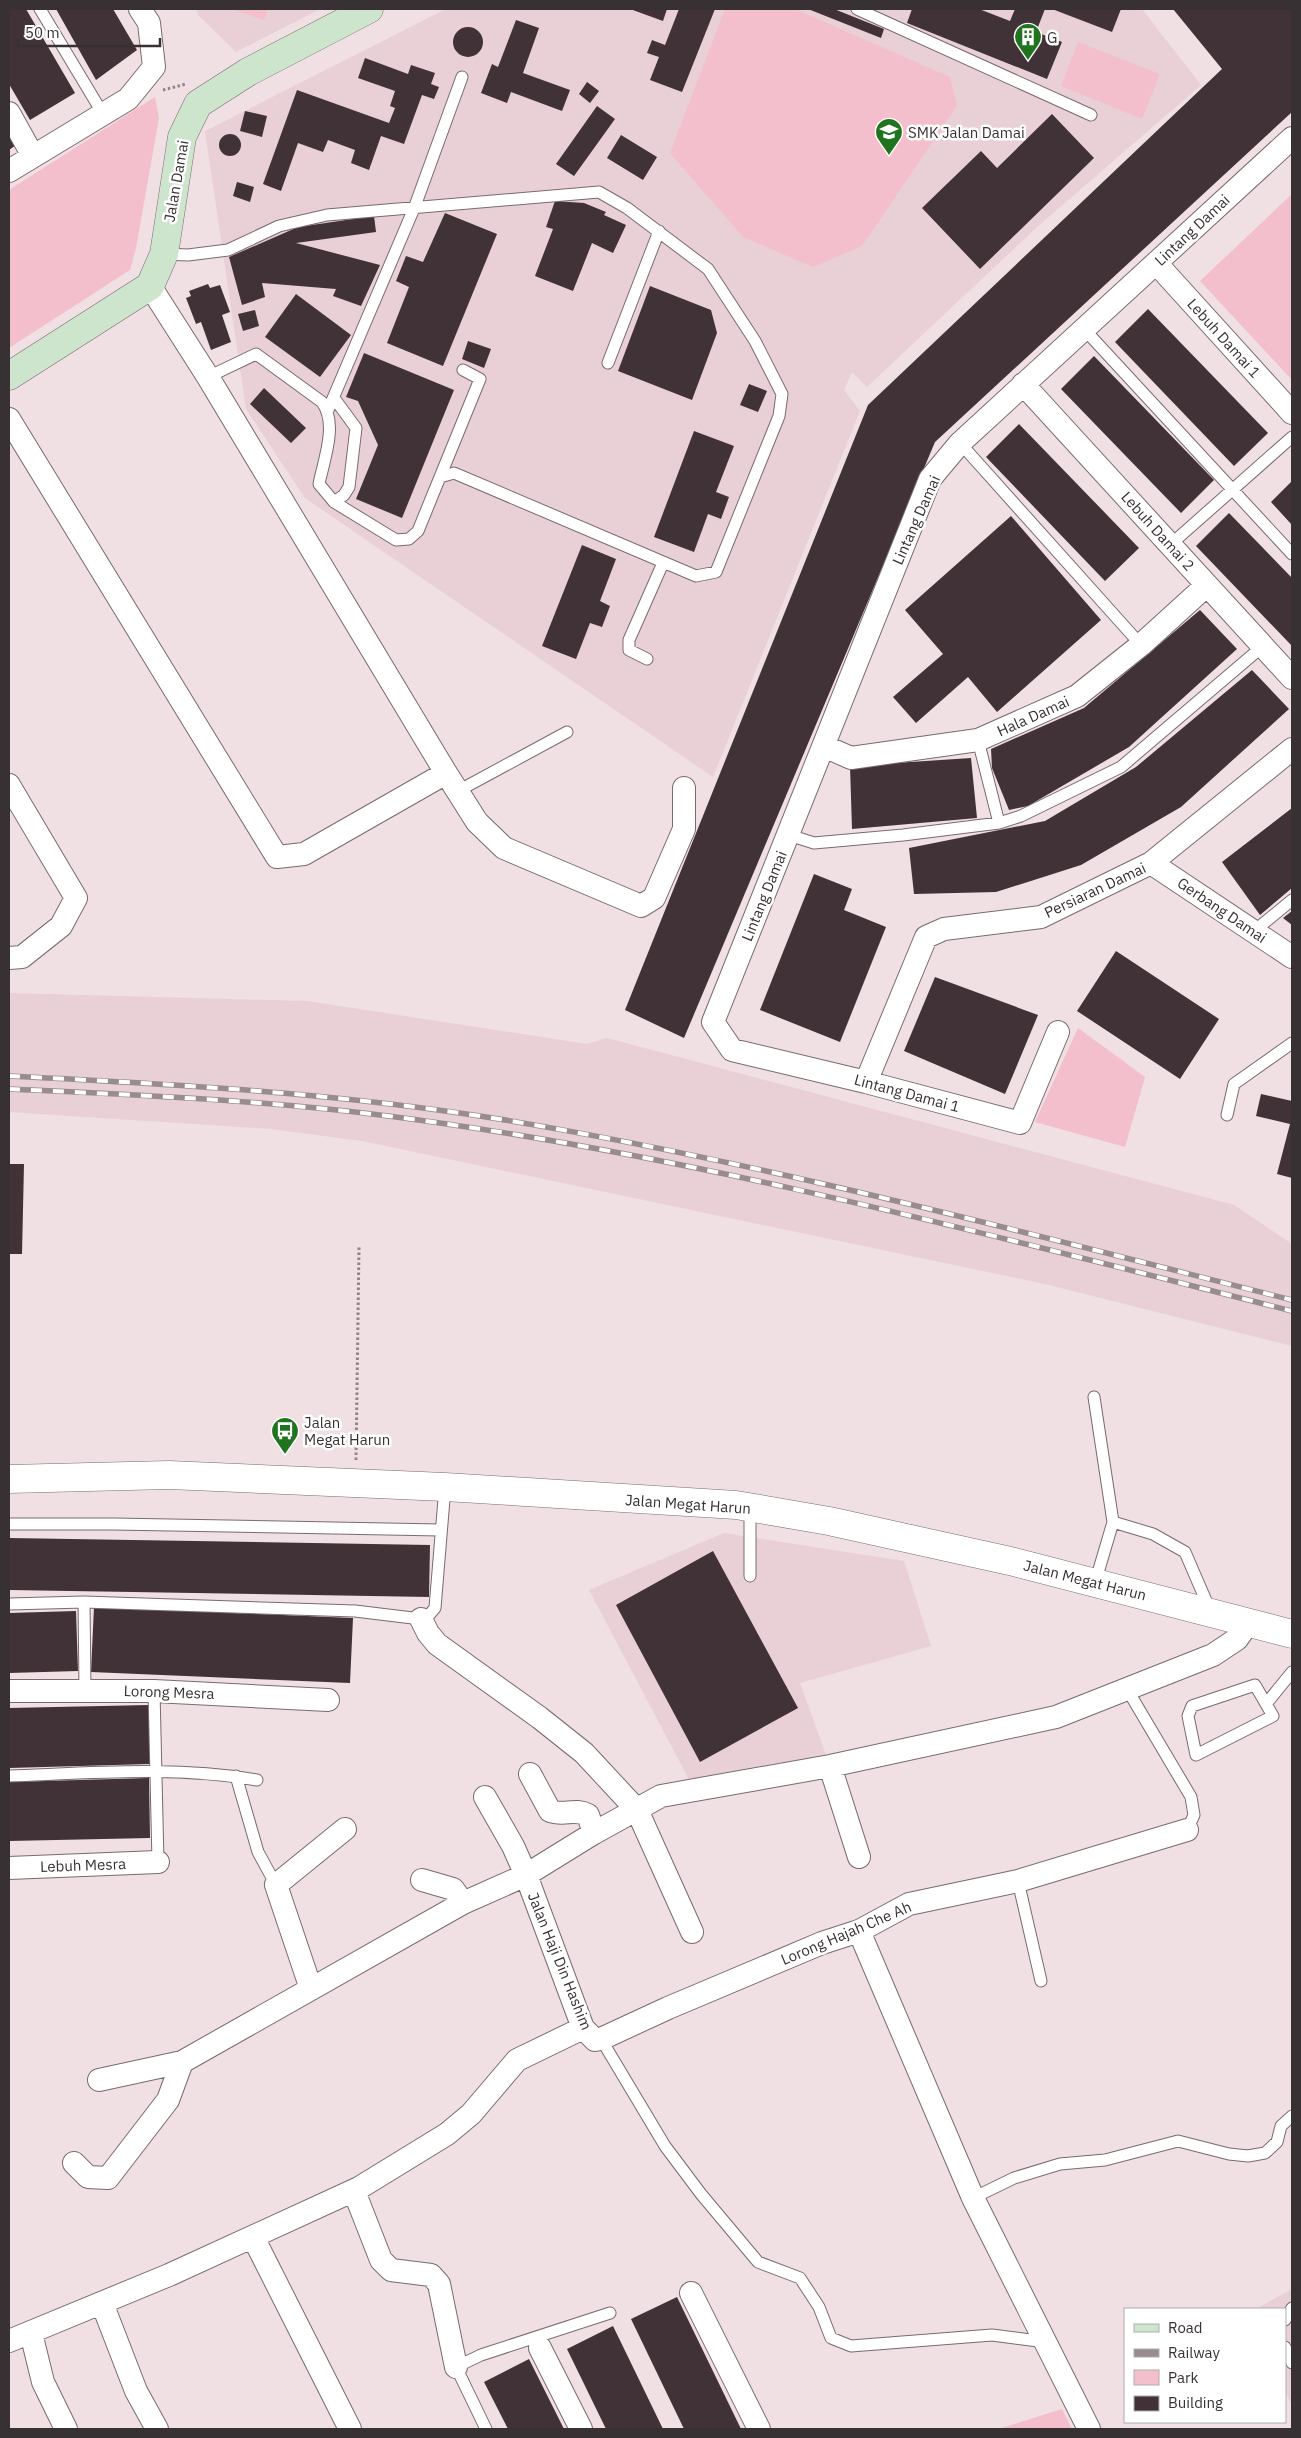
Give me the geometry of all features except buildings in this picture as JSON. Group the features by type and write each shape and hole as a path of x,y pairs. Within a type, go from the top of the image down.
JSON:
{"main road":[{"name":"Jalan Damai","path":"150,286 164,254 182,137 198,104 248,72 368,9"},
{"path":"9,376 150,286"}],"street":[{"path":"9,171 128,99 154,67 149,23 140,9"},
{"path":"9,113 33,156"},
{"name":"Lintang Damai","path":"713,1022 930,479 960,443 1292,138"},
{"name":"Lebuh Damai 1","path":"1156,263 1292,413"},
{"path":"150,286 208,377 477,822 504,848 641,906 654,898 684,829 684,788"},
{"name":"Lebuh Damai 2","path":"1024,384 1292,678"},
{"path":"9,419 277,857 304,854 452,782"},
{"name":"Hala Damai","path":"824,746 852,758 978,740 1076,696 1141,644 1207,585"},
{"name":"Persiaran Damai","path":"866,1082 926,937 944,929 1041,917 1151,864 1292,749"},
{"path":"9,785 76,898 61,926 22,956 9,958"},
{"name":"Gerbang Damai","path":"1151,864 1292,957"},
{"name":"Lintang Damai 1","path":"713,1022 732,1050 866,1082 1020,1123 1058,1032"},
{"name":"Jalan Megat Harun","path":"9,1479 169,1475 445,1487 750,1508 829,1520 1095,1582 1292,1634"},
{"path":"421,1619 428,1633 437,1644 533,1713 584,1753 637,1810 692,1932"},
{"path":"100,2080 182,2062 463,1903 526,1875 594,1833 661,1796 830,1766 1056,1717 1213,1656 1237,1639 1249,1622"},
{"name":"Lorong Mesra","path":"9,1691 85,1689 328,1700"},
{"path":"830,1766 859,1858"},
{"path":"530,1774 550,1811 559,1814 578,1810 588,1815 594,1833"},
{"name":"Jalan Haji Din Hashim","path":"485,1797 513,1846 592,2034"},
{"path":"311,1989 276,1885 345,1829"},
{"name":"Lorong Hajah Che Ah","path":"9,2341 102,2303 354,2191 447,2134 471,2114 517,2060 677,2004 822,1943 859,1931 908,1904 1018,1881 1187,1830"},
{"name":"Lebuh Mesra","path":"9,1868 158,1862"},
{"path":"422,1880 453,1889 463,1903"},
{"path":"859,1931 973,2198 1047,2342 1089,2429"},
{"path":"74,2163 88,2177 108,2178 168,2100 182,2062"},
{"path":"354,2191 381,2260 391,2270 431,2275 439,2284 456,2367"},
{"path":"253,2236 350,2429"},
{"path":"691,2293 759,2429"},
{"path":"102,2303 136,2391 156,2429"},
{"path":"31,2333 43,2382 66,2429"},
{"path":"540,2348 580,2429"}],"lane":[{"path":"40,9 103,114"},
{"path":"857,9 1091,115"},
{"path":"328,410 415,206 462,77"},
{"path":"164,254 188,255 228,250 278,226 328,215 415,206 599,192 627,208 708,269 754,340 782,394 779,416 716,572 696,576 454,473 440,477"},
{"path":"608,363 659,231"},
{"path":"1084,329 1292,554"},
{"path":"208,377 256,354 322,402 328,410 330,423 319,484 334,502 396,540 409,540 418,531 480,379 463,370"},
{"path":"334,398 356,428 348,487 344,495 334,502"},
{"path":"1170,545 1292,437"},
{"path":"960,443 1141,644"},
{"path":"647,659 629,650 629,640 664,562"},
{"path":"789,835 814,843 903,835 999,823 1020,816 1121,767 1263,646"},
{"path":"452,782 568,732"},
{"path":"978,740 999,823"},
{"path":"1253,932 1292,900"},
{"path":"1226,1115 1234,1084 1292,1043"},
{"path":"1094,1397 1113,1522 1095,1582"},
{"path":"9,1604 84,1602 355,1611 421,1619 429,1615 435,1608 445,1487"},
{"path":"750,1508 750,1576"},
{"path":"1113,1522 1153,1534 1185,1552 1210,1612"},
{"path":"9,1524 440,1530"},
{"path":"84,1602 85,1689"},
{"path":"1266,1704 1288,1684 1292,1672"},
{"path":"1255,1685 1266,1704 1273,1716 1196,1755 1188,1716 1192,1706 1255,1685"},
{"path":"1127,1689 1191,1797 1194,1815 1187,1830"},
{"path":"154,1691 158,1862"},
{"path":"9,1776 156,1771 236,1776 257,1780"},
{"path":"236,1776 258,1852 276,1885"},
{"path":"1018,1881 1041,1981"},
{"path":"592,2034 666,2146 701,2194 758,2262 800,2278 819,2307 831,2338 851,2346 992,2335 1047,2342"},
{"path":"973,2198 1014,2178 1060,2164 1105,2160 1178,2141 1229,2154 1248,2156 1265,2153 1277,2142 1281,2126 1292,2116"},
{"path":"486,2429 456,2367 481,2355 610,2313"},
{"path":"1286,2349 1292,2363"}],"path":[{"path":"356,1483 359,1247"}],"shaded area":[{"path":"196,9 320,9 236,52 198,15"},
{"path":"446,9 1142,9 1201,85 1037,227 867,387 852,372 844,390 860,411 713,777 305,498 246,409 205,131"},
{"path":"9,993 307,1001 587,1044 607,1038 1234,1205 1292,1244 1292,1346 1045,1284 362,1141 271,1129 9,1112"},
{"path":"724,1533 904,1561 931,1646 800,1683 827,1758 692,1785 589,1590"},
{"path":"1292,2289 1292,2406 1286,2392 1286,2308 1258,2308"}],"green space":[{"path":"232,9 268,9 264,20"},
{"path":"725,9 795,9 950,77 957,106 862,246 813,267 743,237 670,153"},
{"path":"1078,42 1160,74 1142,119 1061,86"},
{"path":"155,97 159,118 136,248 130,270 9,348 9,190"},
{"path":"1292,194 1292,380 1200,281"},
{"path":"1078,1028 1145,1077 1125,1147 1035,1122"},
{"path":"1062,2409 1072,2429 998,2429"}],"railway":[{"path":"9,1076 132,1082 316,1096 377,1102 499,1119 599,1137 798,1178 996,1225 1292,1300"},
{"path":"9,1089 199,1099 341,1110 503,1132 617,1152 843,1200 1068,1254 1292,1311"}],"place":[{"name":"G","path":"1028,61"},
{"name":"SMK Jalan Damai","path":"889,156"},
{"name":"Jalan Megat Harun","path":"285,1455"}]}
